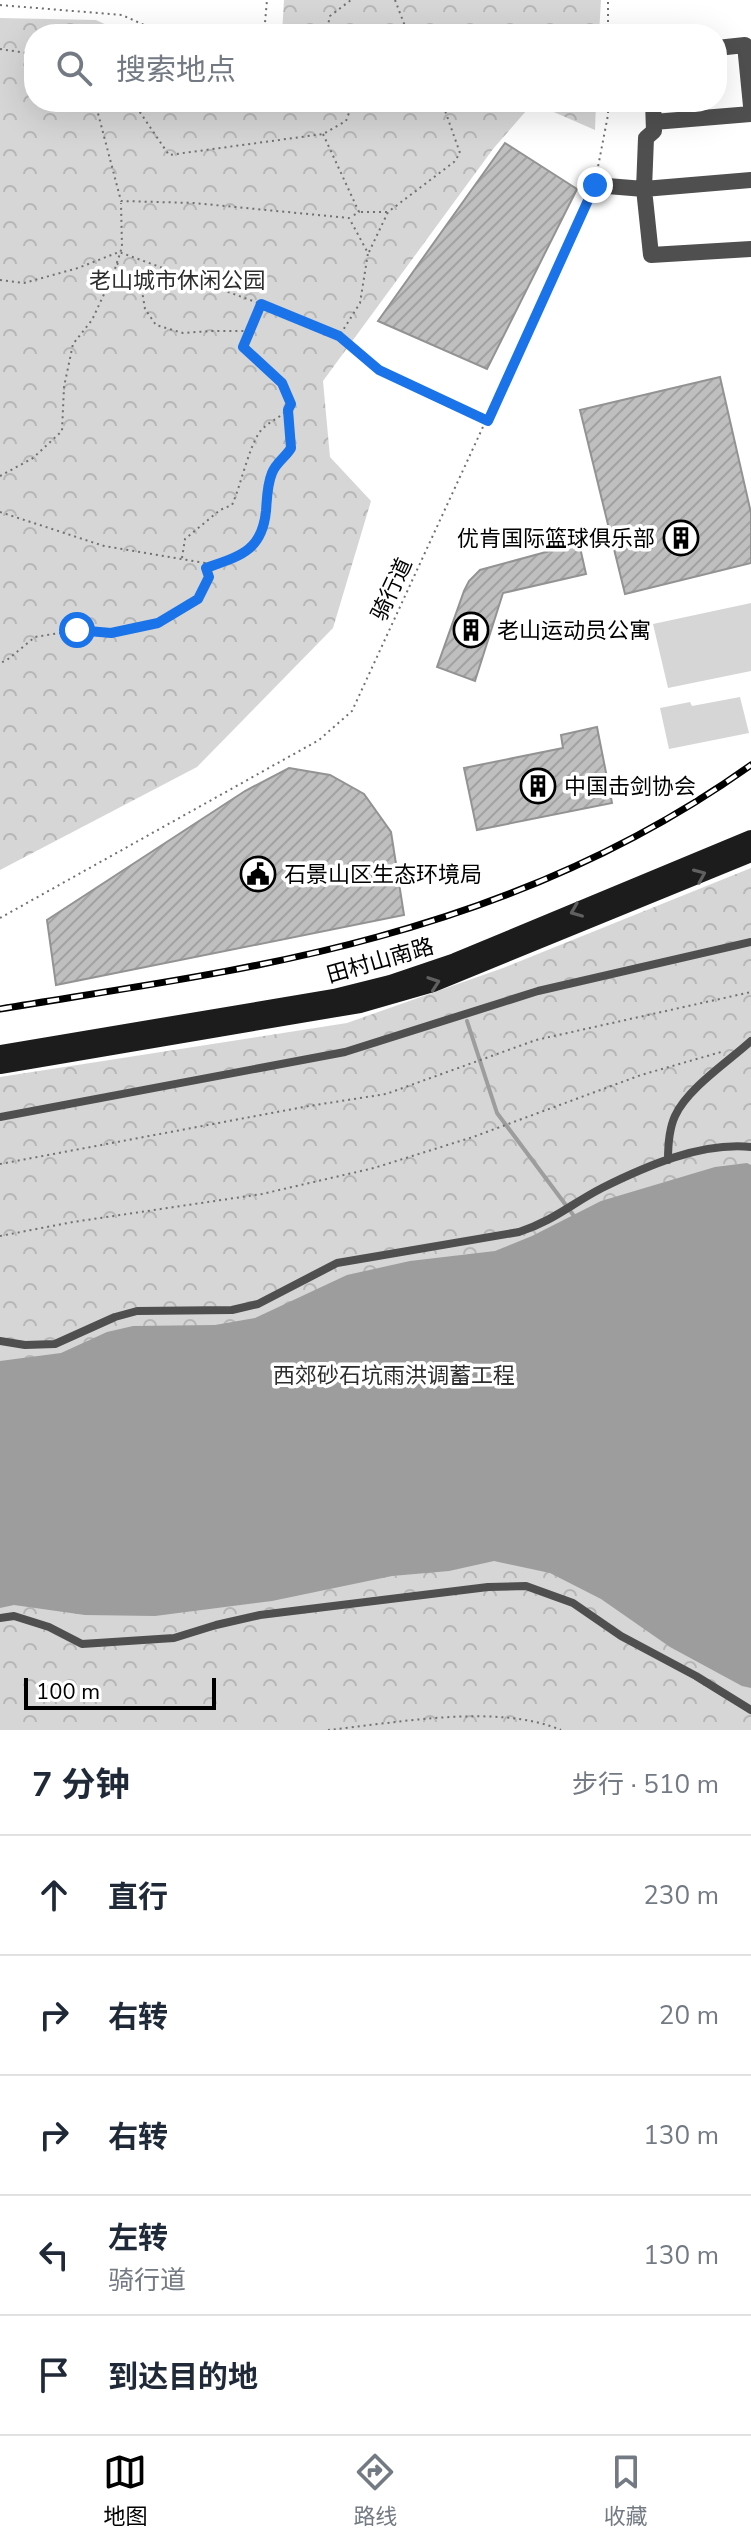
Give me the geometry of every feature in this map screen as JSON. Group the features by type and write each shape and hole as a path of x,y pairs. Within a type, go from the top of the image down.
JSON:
{"main road":[{"name":"田村山南路","path":"0,1053 334,997 390,983 455,961 751,838"},
{"name":"田村山南路","path":"0,1066 263,1023 375,1001 433,984 751,854"}],"street":[{"path":"727,47 745,45 751,106"},
{"path":"654,112 654,131 646,138 644,189 651,255 751,249"},
{"path":"654,122 751,114"},
{"path":"595,185 644,189 751,180"}],"lane":[{"path":"0,1117 345,1052 551,987 751,942"},
{"path":"668,1160 668,1142 675,1117 690,1095 751,1041"},
{"path":"0,1341 25,1345 55,1344 115,1317 137,1311 232,1310 258,1304 337,1263 519,1232 541,1225 602,1188 668,1160 713,1149 751,1147"},
{"path":"0,1618 14,1616 49,1627 82,1644 174,1638 260,1615 488,1587 526,1586 573,1603 621,1636 751,1710"}],"path":[{"path":"265,24 267,0"},
{"path":"328,24 330,16 351,0"},
{"path":"395,0 404,24"},
{"path":"608,0 608,24"},
{"path":"0,5 122,15 142,24"},
{"path":"0,49 24,53"},
{"path":"0,476 33,458 62,431 64,387 73,344 92,320 122,247 121,201 98,112"},
{"path":"140,112 169,155 323,134 346,121 349,112"},
{"path":"339,336 360,303 368,253 388,212 454,162 460,153 446,112"},
{"name":"骑行道","path":"0,918 319,740 352,711 595,185 608,112"},
{"path":"323,134 359,212"},
{"path":"121,201 194,203 349,218 359,212 388,212"},
{"path":"349,218 368,253"},
{"path":"0,280 24,283 78,268 119,252 339,336 379,370 488,421"},
{"path":"117,263 142,291 145,309 156,325 183,333 249,331"},
{"path":"206,568 256,545 264,526 268,485 273,469 291,448 288,410 291,404 282,383 243,347 261,304"},
{"path":"182,559 185,539 220,510 232,505 257,436 267,423 288,410"},
{"path":"0,512 104,546 205,563 209,577 198,599 158,623 111,633 77,630 35,637 0,663"},
{"path":"0,1164 386,1094 536,1040 751,992"},
{"path":"0,1236 262,1194 374,1168 473,1137 641,1075 711,1053 742,1049"},
{"path":"328,1730 493,1715 541,1721 561,1730"}],"green space":[{"path":"284,0 601,0 600,24 283,24"},
{"name":"老山城市休闲公园","path":"0,18 96,20 105,24 24,24 24,112 525,112 493,149 323,381 330,457 371,501 333,628 197,767 0,870"},
{"name":"老山城市休闲公园","path":"554,112 596,112 595,130"},
{"path":"751,603 751,671 668,688 653,624"},
{"path":"740,697 749,733 669,749 660,708"},
{"name":"西郊砂石坑雨洪调蓄工程","path":"751,868 751,1730 0,1730 0,1077 347,1023 503,968"}],"shaded area":[{"path":"751,1165 751,1688 670,1647 601,1599 550,1573 494,1561 449,1571 392,1576 272,1601 155,1616 85,1615 14,1605 0,1608 0,1361 61,1353 107,1332 133,1326 215,1325 255,1318 347,1275 410,1261 495,1251 601,1201 715,1167"}],"building":[{"path":"505,143 577,189 487,369 378,321"},
{"path":"720,377 751,513 751,563 625,594 580,410"},
{"name":"老山运动员公寓","path":"579,543 586,574 503,593 475,681 437,667 464,591 480,570"},
{"name":"中国击剑协会","path":"597,727 612,803 477,830 464,768 563,748 561,735"},
{"name":"石景山区生态环境局","path":"289,768 330,775 364,794 391,832 404,915 56,985 47,920 245,791"}],"waterway":[{"path":"467,1021 497,1113 574,1216"}],"railway":[{"path":"0,1009 237,969 331,949 427,923 572,868 664,821 751,765"}],"place":[{"name":"优肯国际篮球俱乐部","path":"681,538"},
{"name":"老山运动员公寓","path":"471,630"},
{"name":"中国击剑协会","path":"538,786"},
{"name":"石景山区生态环境局","path":"258,874"}],"route":[{"path":"77,630 111,633 158,623 198,599 209,577 206,568 256,545 264,526 268,485 273,469 291,448 288,422 291,404 282,383 243,347 261,304 339,336 379,370 488,421 595,185"}]}
